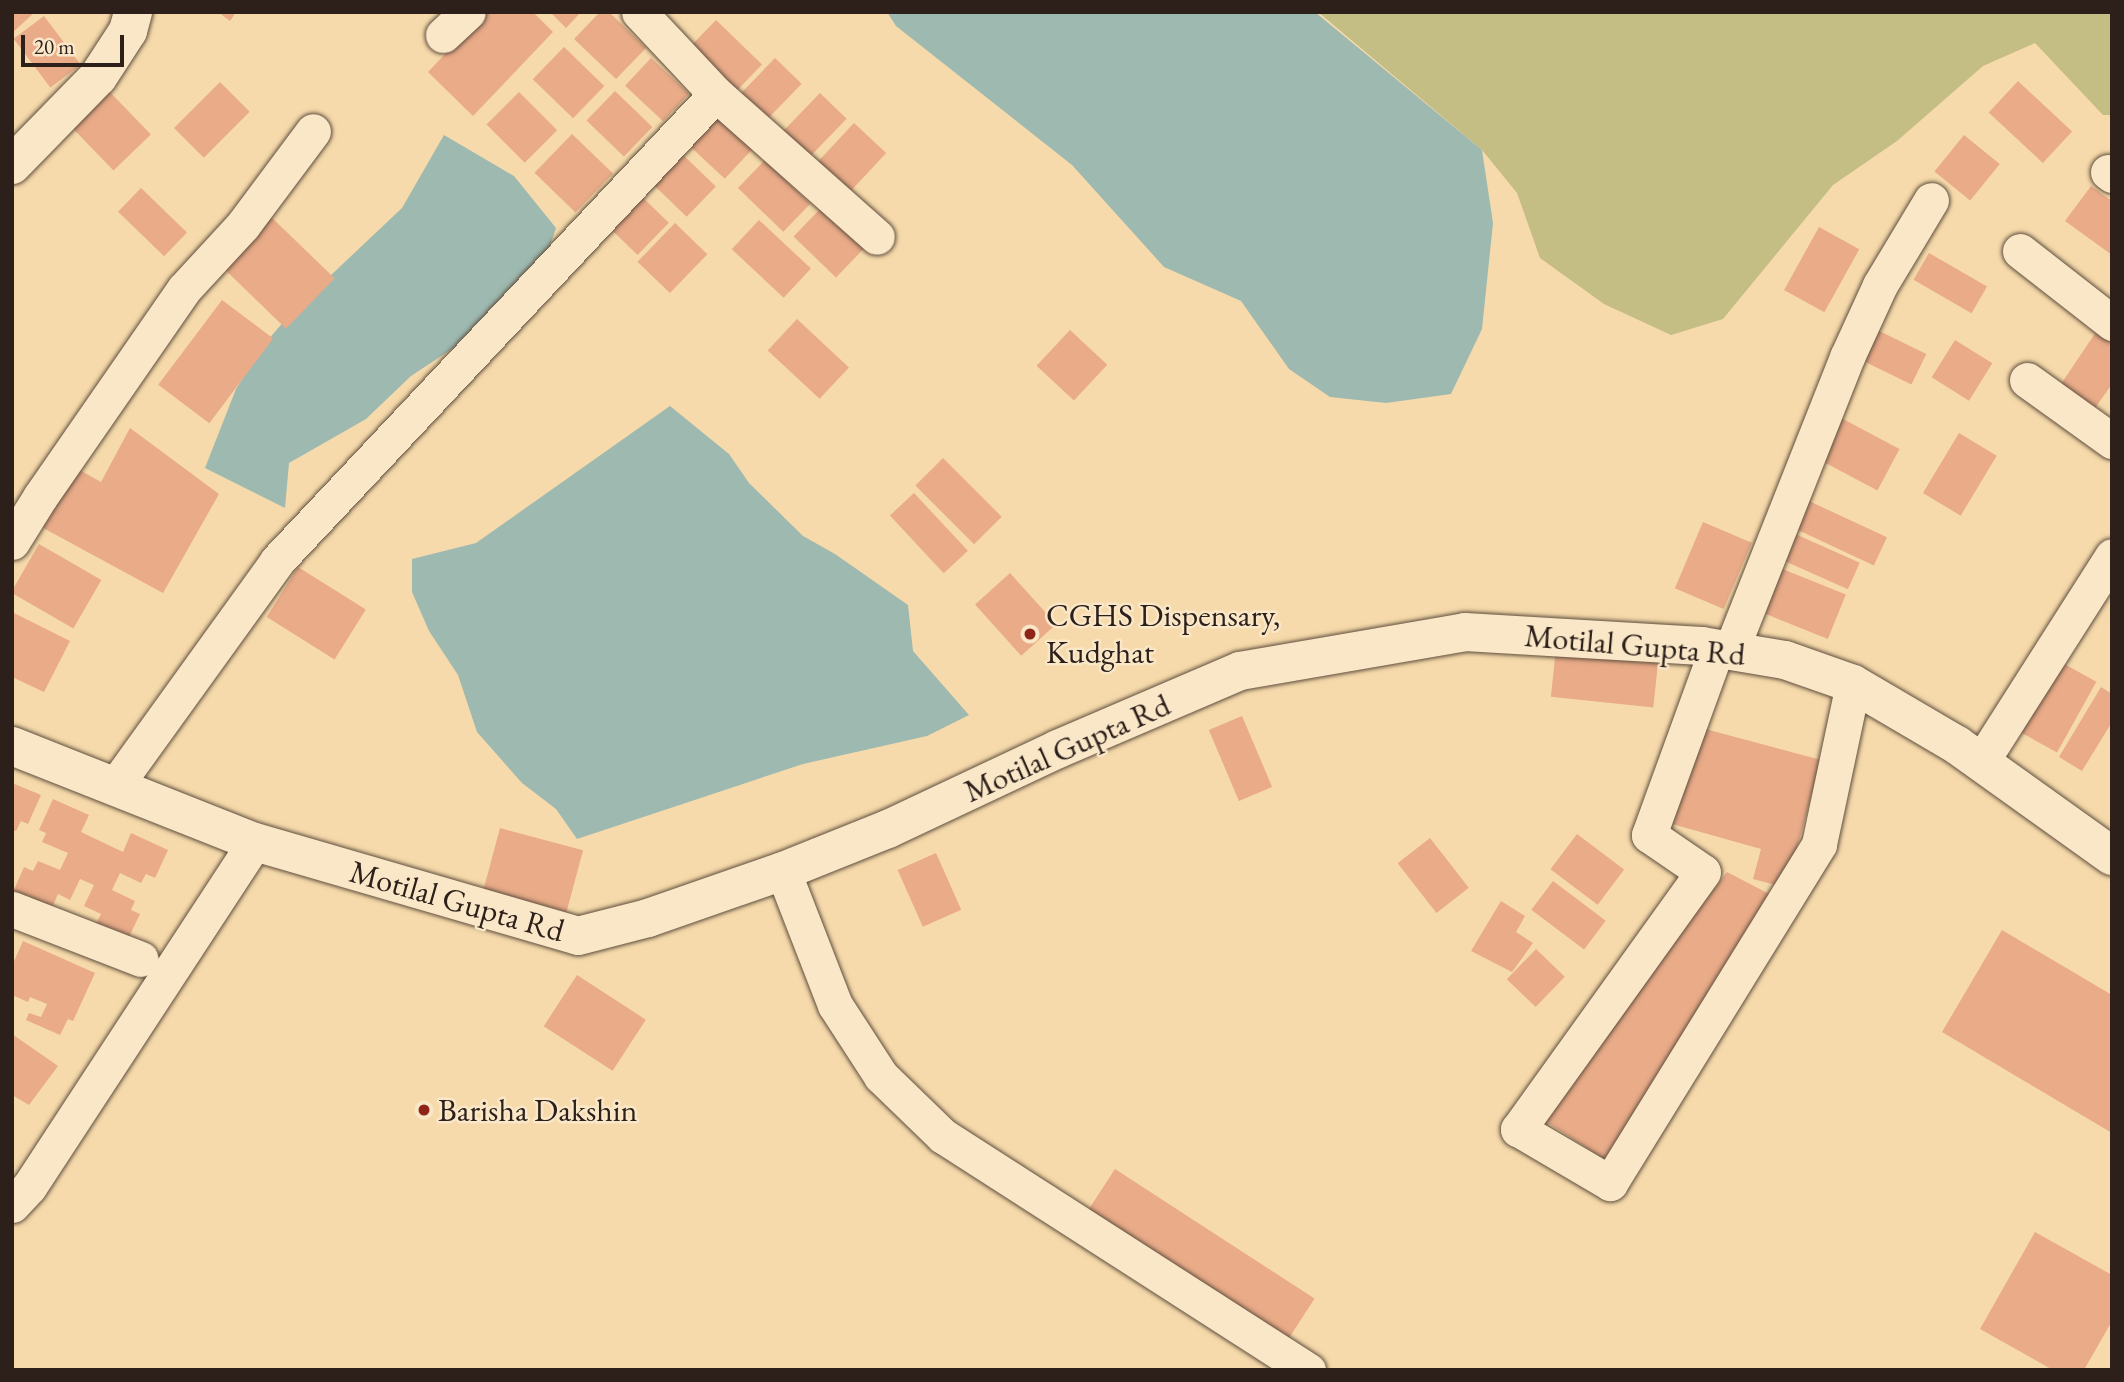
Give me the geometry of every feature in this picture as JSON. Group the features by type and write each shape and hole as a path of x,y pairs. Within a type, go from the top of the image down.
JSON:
{"street":[{"path":"12,165 97,77 128,31 133,12"},
{"path":"639,12 716,94 877,237"},
{"path":"115,786 277,561 716,94"},
{"path":"12,542 40,497 184,289 243,225 313,131"},
{"path":"1853,684 1819,844 1610,1183 1518,1129 1703,872 1649,835 1851,347 1880,285 1931,200"},
{"path":"2020,251 2112,323"},
{"path":"2027,380 2112,441"},
{"path":"1981,762 2112,556"},
{"name":"Motilal Gupta Rd","path":"12,746 255,842 578,936 648,918 783,871 888,830 1058,749 1240,671 1465,632 1724,649 1785,660 1853,684 1981,762 2112,856"},
{"path":"12,1205 29,1187 255,842"},
{"path":"783,871 835,1004 881,1076 943,1136 1308,1370"},
{"path":"12,909 141,959"}],"shaded area":[{"path":"1318,12 2112,12 2112,115 2103,115 2035,43 1983,66 1897,141 1833,185 1723,319 1671,335 1604,304 1540,258 1517,193 1482,150"}],"water":[{"path":"887,12 1315,12 1482,150 1493,223 1482,329 1451,394 1386,403 1330,397 1289,369 1241,301 1164,267 1072,165 896,26"},
{"path":"444,135 514,176 556,228 541,272 458,345 411,376 366,419 289,463 285,508 205,468 236,389 266,342 293,311 402,208"},
{"path":"670,406 729,454 749,483 803,536 835,554 908,605 913,651 969,715 927,736 803,764 577,839 556,809 522,783 477,732 458,675 429,631 412,592 412,559 476,543"}],"building":[{"path":"12,12 35,12 12,33"},
{"path":"218,12 236,12 230,21"},
{"path":"485,12 533,12 553,32 473,116 428,72"},
{"path":"550,12 581,12 566,28"},
{"path":"600,12 609,12 646,48 616,79 574,39"},
{"path":"44,16 81,65 50,88 14,39"},
{"path":"716,20 762,64 729,98 683,54"},
{"path":"564,47 604,86 573,118 533,79"},
{"path":"651,58 689,93 663,121 625,86"},
{"path":"775,58 802,84 758,129 731,103"},
{"path":"2018,81 2072,131 2043,163 1989,112"},
{"path":"220,82 250,112 204,158 174,128"},
{"path":"105,87 151,134 113,171 68,123"},
{"path":"615,91 652,127 624,157 587,120"},
{"path":"519,92 557,130 525,163 486,125"},
{"path":"820,93 847,119 801,165 775,140"},
{"path":"716,109 755,146 725,179 685,142"},
{"path":"854,123 886,153 843,200 810,170"},
{"path":"572,134 613,174 575,212 534,173"},
{"path":"1964,135 2000,164 1970,200 1934,172"},
{"path":"677,149 716,187 687,217 648,179"},
{"path":"765,160 810,204 783,232 738,188"},
{"path":"2091,186 2112,201 2112,255 2065,221"},
{"path":"141,188 187,232 164,256 118,212"},
{"path":"635,190 669,223 638,255 604,222"},
{"path":"822,207 864,248 836,277 794,236"},
{"path":"267,213 335,278 286,329 218,263"},
{"path":"759,220 811,268 784,298 732,249"},
{"path":"675,223 707,254 670,293 637,262"},
{"path":"1819,227 1859,249 1824,312 1784,290"},
{"path":"1929,253 1987,286 1972,313 1914,280"},
{"path":"222,300 273,339 209,423 158,385"},
{"path":"797,319 849,367 820,399 768,350"},
{"path":"1867,325 1926,354 1911,384 1852,356"},
{"path":"2098,329 2112,338 2112,384 2093,411 2059,387"},
{"path":"1070,330 1107,365 1074,401 1037,366"},
{"path":"1955,340 1992,363 1969,401 1932,377"},
{"path":"1843,419 1900,449 1877,491 1821,460"},
{"path":"130,428 219,494 163,593 34,523 67,463 101,482"},
{"path":"1959,433 1997,456 1961,516 1923,493"},
{"path":"943,458 1002,517 974,544 915,486"},
{"path":"914,493 968,551 944,573 890,516"},
{"path":"1809,501 1887,537 1874,565 1796,529"},
{"path":"1703,522 1752,543 1724,609 1675,588"},
{"path":"1793,533 1860,563 1848,589 1781,559"},
{"path":"39,544 101,580 73,628 12,593"},
{"path":"298,567 366,609 335,659 267,617"},
{"path":"1780,568 1846,595 1828,639 1762,613"},
{"path":"1010,573 1056,624 1021,656 975,604"},
{"path":"12,612 70,641 44,692 12,677"},
{"path":"1556,648 1658,659 1653,707 1551,697"},
{"path":"2050,656 2096,682 2057,753 2011,727"},
{"path":"2101,687 2112,694 2112,722 2082,771 2059,757"},
{"path":"1242,716 1272,787 1239,801 1209,730"},
{"path":"1698,727 1821,760 1786,888 1753,879 1761,849 1672,824"},
{"path":"12,783 41,795 28,824 21,821 16,831 12,830"},
{"path":"53,799 89,815 81,832 123,852 131,833 168,850 155,878 146,874 141,883 120,873 112,890 135,901 131,910 140,914 127,941 95,926 101,914 84,906 94,885 80,879 70,900 58,894 51,910 13,892 24,867 33,871 38,861 60,870 68,853 42,842 46,833 39,830"},
{"path":"500,828 583,850 567,912 483,890"},
{"path":"1577,834 1624,870 1598,905 1551,869"},
{"path":"1430,838 1469,888 1436,913 1398,863"},
{"path":"936,853 961,910 923,927 898,870"},
{"path":"1727,872 1775,897 1607,1161 1539,1117"},
{"path":"1553,881 1606,921 1584,949 1531,910"},
{"path":"1501,901 1525,916 1516,932 1533,943 1512,972 1471,951"},
{"path":"2002,930 2112,995 2112,1133 1942,1032"},
{"path":"23,941 95,973 73,1021 68,1019 60,1035 26,1020 29,1013 41,1017 47,1004 30,997 28,1002 12,995 12,966"},
{"path":"1536,949 1565,977 1536,1007 1507,979"},
{"path":"577,975 646,1020 613,1071 544,1026"},
{"path":"12,1034 58,1066 29,1105 12,1095"},
{"path":"1115,1169 1315,1299 1286,1342 1087,1213"},
{"path":"2035,1232 2112,1275 2112,1321 2084,1370 2053,1370 1980,1329"}],"place":[{"name":"CGHS Dispensary, Kudghat","path":"1030,634"},
{"name":"Barisha Dakshin","path":"424,1110"}]}
